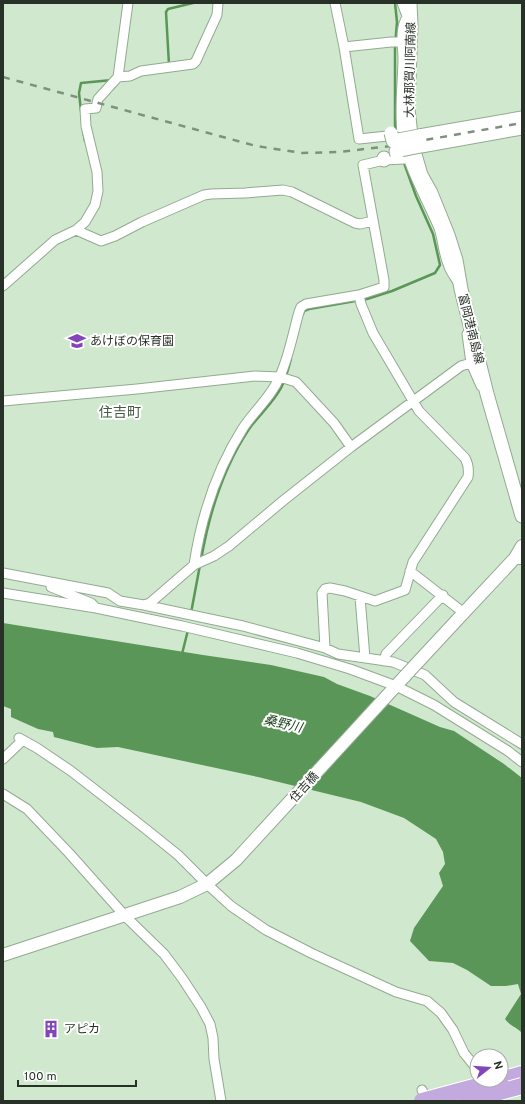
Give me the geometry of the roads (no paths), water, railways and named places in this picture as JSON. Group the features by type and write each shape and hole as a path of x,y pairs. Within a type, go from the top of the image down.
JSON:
{"highway":[{"path":"509,1078 522,1074"},
{"path":"422,1096 469,1086"},
{"path":"466,1101 522,1086"}],"main road":[{"name":"大林那賀川阿南線","path":"409,11 408,109 430,139"},
{"path":"396,158 396,151 430,139 522,118"},
{"path":"394,134 393,141 430,139 522,128"},
{"name":"富岡港南島線","path":"430,139 421,176 431,193 448,235 456,260 461,289 487,394 522,516"}],"street":[{"path":"3,286 55,240 76,230 85,222 95,206 98,191 97,172 86,126 85,109 96,108 98,99 118,76 128,3"},
{"path":"118,76 130,76 141,71 193,64 196,61 217,15 218,3"},
{"path":"335,3 359,138 394,134"},
{"path":"402,3 409,11 397,42 403,56 401,111 394,134 396,158 416,178 440,231 447,262 461,289"},
{"path":"344,47 397,42"},
{"path":"198,563 202,524 222,470 232,447 244,427 284,378 285,364 298,312 301,307 306,304 360,298 384,287 363,165 396,158"},
{"path":"76,230 101,241 204,195 283,190 300,195 355,223 360,224 373,220"},
{"path":"325,648 322,593 325,589 330,588 345,591 375,601 405,590 413,562 468,477 469,471 465,458 422,415 413,401 373,333 360,298"},
{"path":"467,312 467,332 471,363 481,387 487,394"},
{"path":"144,605 150,603 198,563 229,546 351,447 413,401 461,366 471,363"},
{"path":"3,401 255,376 284,378 296,382 334,423 351,447"},
{"name":"住吉橋","path":"3,955 180,897 209,882 236,860 460,616 518,558 522,546"},
{"path":"410,572 443,595 460,616"},
{"path":"3,573 108,593 120,601 243,626 325,648 338,654 393,662 425,675 454,702 522,744"},
{"path":"34,579 41,585 57,589 91,603 96,608"},
{"path":"3,593 96,608 196,629 350,669 434,705 508,750 522,762"},
{"path":"384,660 386,654 443,595"},
{"path":"360,597 365,658"},
{"path":"3,759 21,739 37,748 71,771 142,826 209,882 231,906 266,930 311,953 396,992 427,1001 442,1013 453,1030 464,1053 469,1059"},
{"path":"3,794 27,809 70,854 125,916 164,954 201,1007 210,1024 221,1101"},
{"path":"492,1088 502,1101"},
{"path":"422,1096 427,1101"}],"water":[{"name":"桑野川","path":"3,623 271,665 324,677 337,684 370,696 440,727 454,731 504,764 522,778 522,1033 505,1019 521,994 518,984 491,986 467,970 453,963 429,961 410,941 414,928 443,886 439,873 445,864 443,852 436,839 404,818 361,802 258,777 118,747 97,748 54,737 53,732 38,729 11,717 11,709 3,706"}],"waterway":[{"path":"169,65 166,12 168,9 193,3"},
{"path":"395,3 397,22 395,46 396,130"},
{"path":"81,111 79,93 81,83 112,80"},
{"path":"83,130 85,141"},
{"path":"303,314 304,311 309,309 367,299 392,291 435,273 440,265 433,234 416,196 403,160"},
{"path":"201,560 208,526 224,475 249,429 274,399 281,388 286,378 291,359"},
{"path":"191,613 200,565"},
{"path":"182,654 188,630"}],"railway":[{"path":"3,77 256,146 302,153 339,152 391,146 522,123"}],"place":[{"name":"あけぼの保育園","path":"77,341"},
{"name":"アピカ","path":"51,1029"}],"district":[{"name":"住吉町","path":"120,412"}]}
